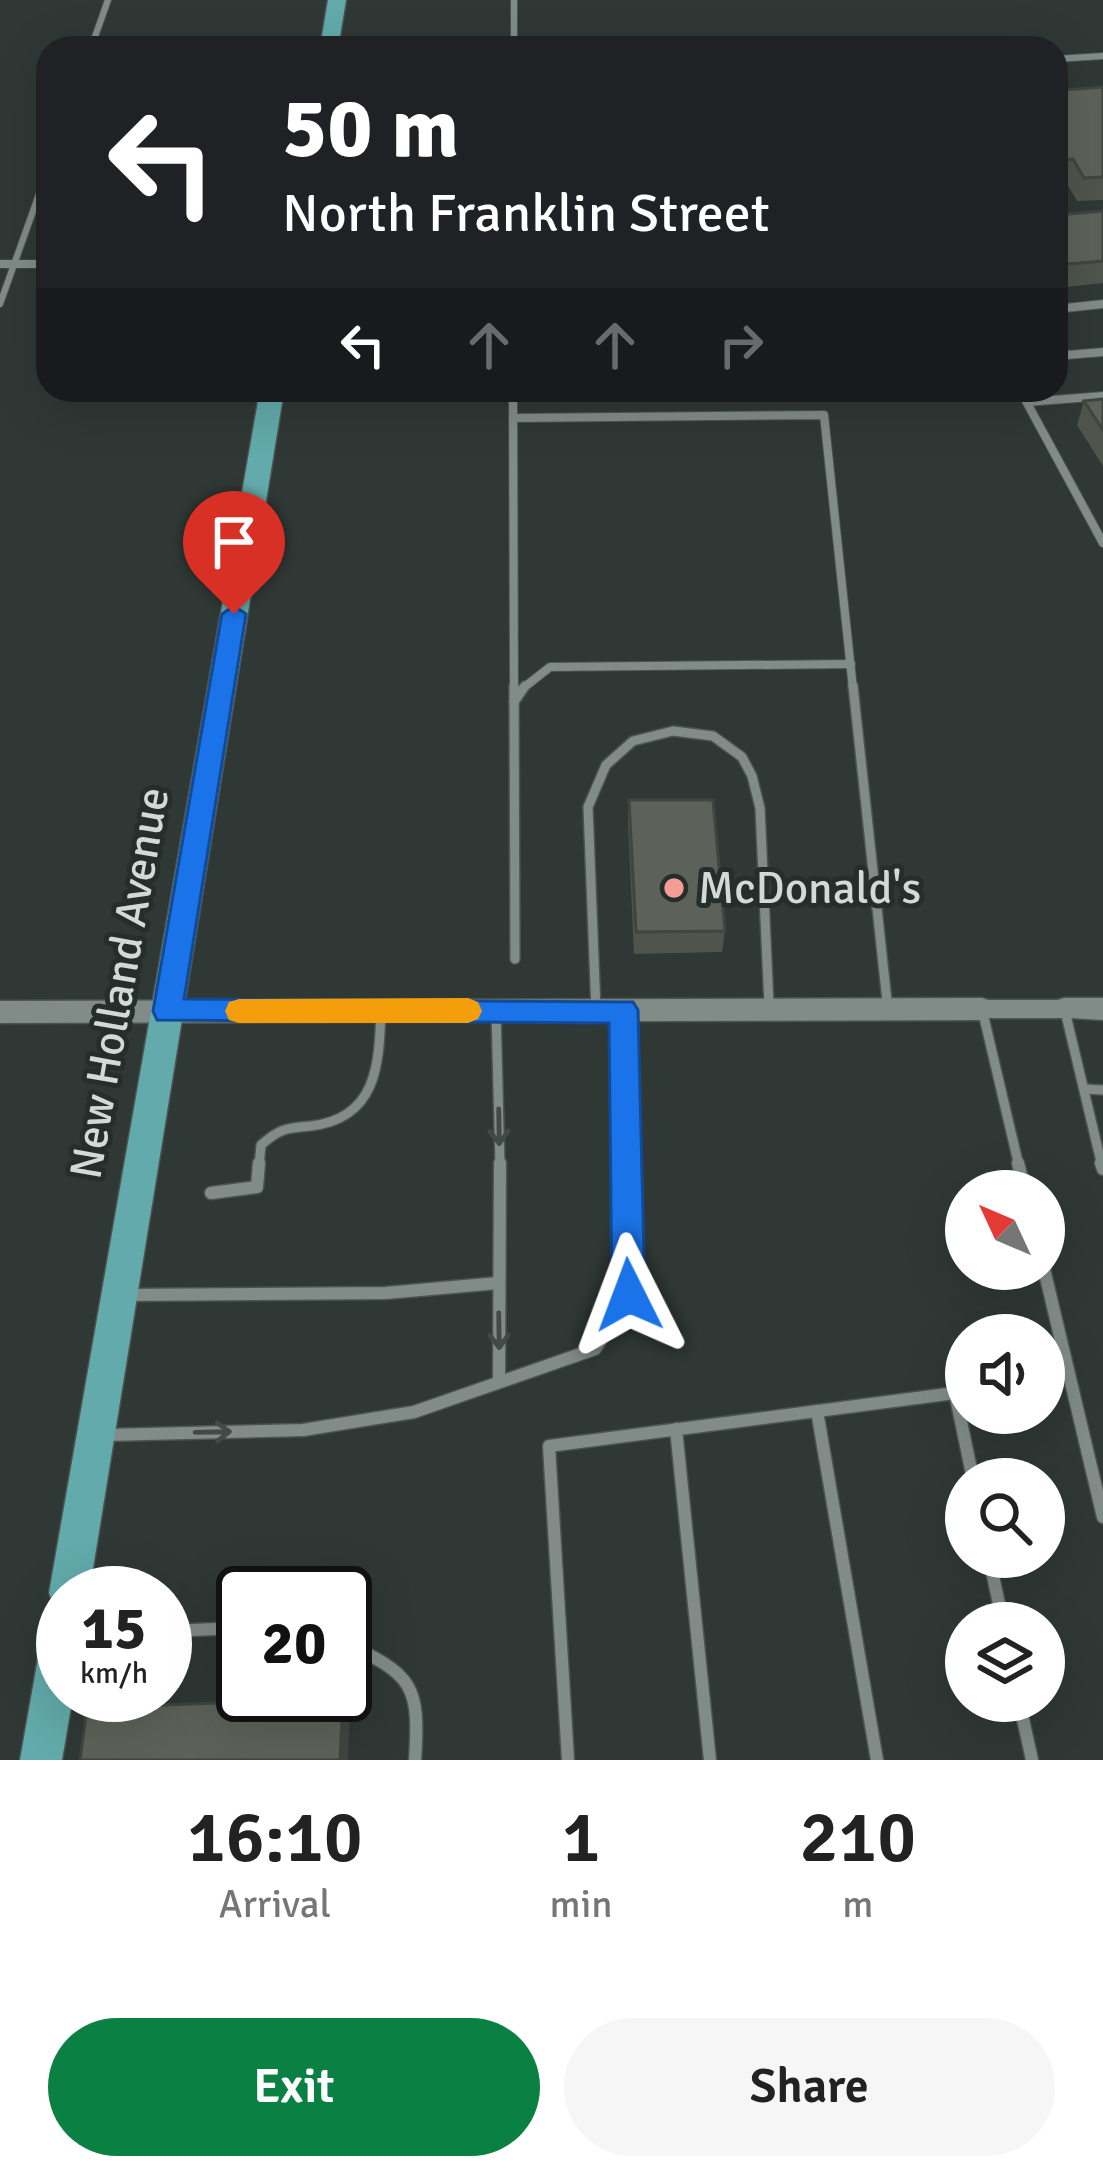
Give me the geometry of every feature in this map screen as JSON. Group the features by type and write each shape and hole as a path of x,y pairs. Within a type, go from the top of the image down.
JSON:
{"main road":[{"path":"331,36 337,0"},
{"name":"New Holland Avenue","path":"74,1566 270,402"},
{"path":"1064,1009 1103,1009"},
{"path":"0,1012 982,1010"},
{"path":"41,1760 48,1722"}],"street":[{"path":"0,264 36,264"},
{"path":"982,1010 1064,1009"}],"lane":[{"path":"95,36 108,0"},
{"path":"514,0 514,36"},
{"path":"1068,58 1103,56"},
{"path":"0,304 36,203"},
{"path":"1068,308 1103,304"},
{"path":"1068,355 1103,352"},
{"path":"1068,399 1103,396"},
{"path":"513,402 514,959"},
{"path":"1027,402 1103,543"},
{"path":"513,418 824,415 888,1010"},
{"path":"514,702 524,687 550,667 850,664"},
{"path":"96,1435 303,1430 414,1412 595,1349 629,1295 609,1010 588,807 606,765 634,741 673,731 713,736 742,758 752,776 760,808 770,1011"},
{"path":"1064,1009 1103,1169"},
{"path":"496,1010 502,1227 499,1380"},
{"path":"982,1010 1020,1170"},
{"path":"211,1193 257,1187 261,1145 281,1127 320,1127 346,1117 367,1100 378,1078 381,1011"},
{"path":"1085,1088 1103,1090"},
{"path":"119,1295 386,1293 498,1282"},
{"path":"1049,1290 1103,1517"},
{"path":"568,1760 550,1446 956,1393 969,1458"},
{"path":"818,1411 877,1760"},
{"path":"676,1429 710,1760"},
{"path":"372,1656 401,1670 420,1696 415,1760"},
{"path":"1024,1722 1032,1760"}],"building":[{"path":"1103,87 1103,177 1084,178 1073,159 1068,160 1068,90"},
{"path":"1103,211 1103,261 1068,264 1068,214"},
{"path":"1103,399 1103,430 1084,401"},
{"name":"McDonald's","path":"629,800 713,800 725,931 636,932"},
{"path":"216,1703 216,1722 342,1722 340,1760 80,1760 85,1722 192,1722 192,1704"}],"slow traffic":[{"path":"239,1011 468,1011"}],"place":[{"name":"McDonald's","path":"674,888"}],"route":[{"path":"234,614 167,1011 623,1010 629,1295"}]}
